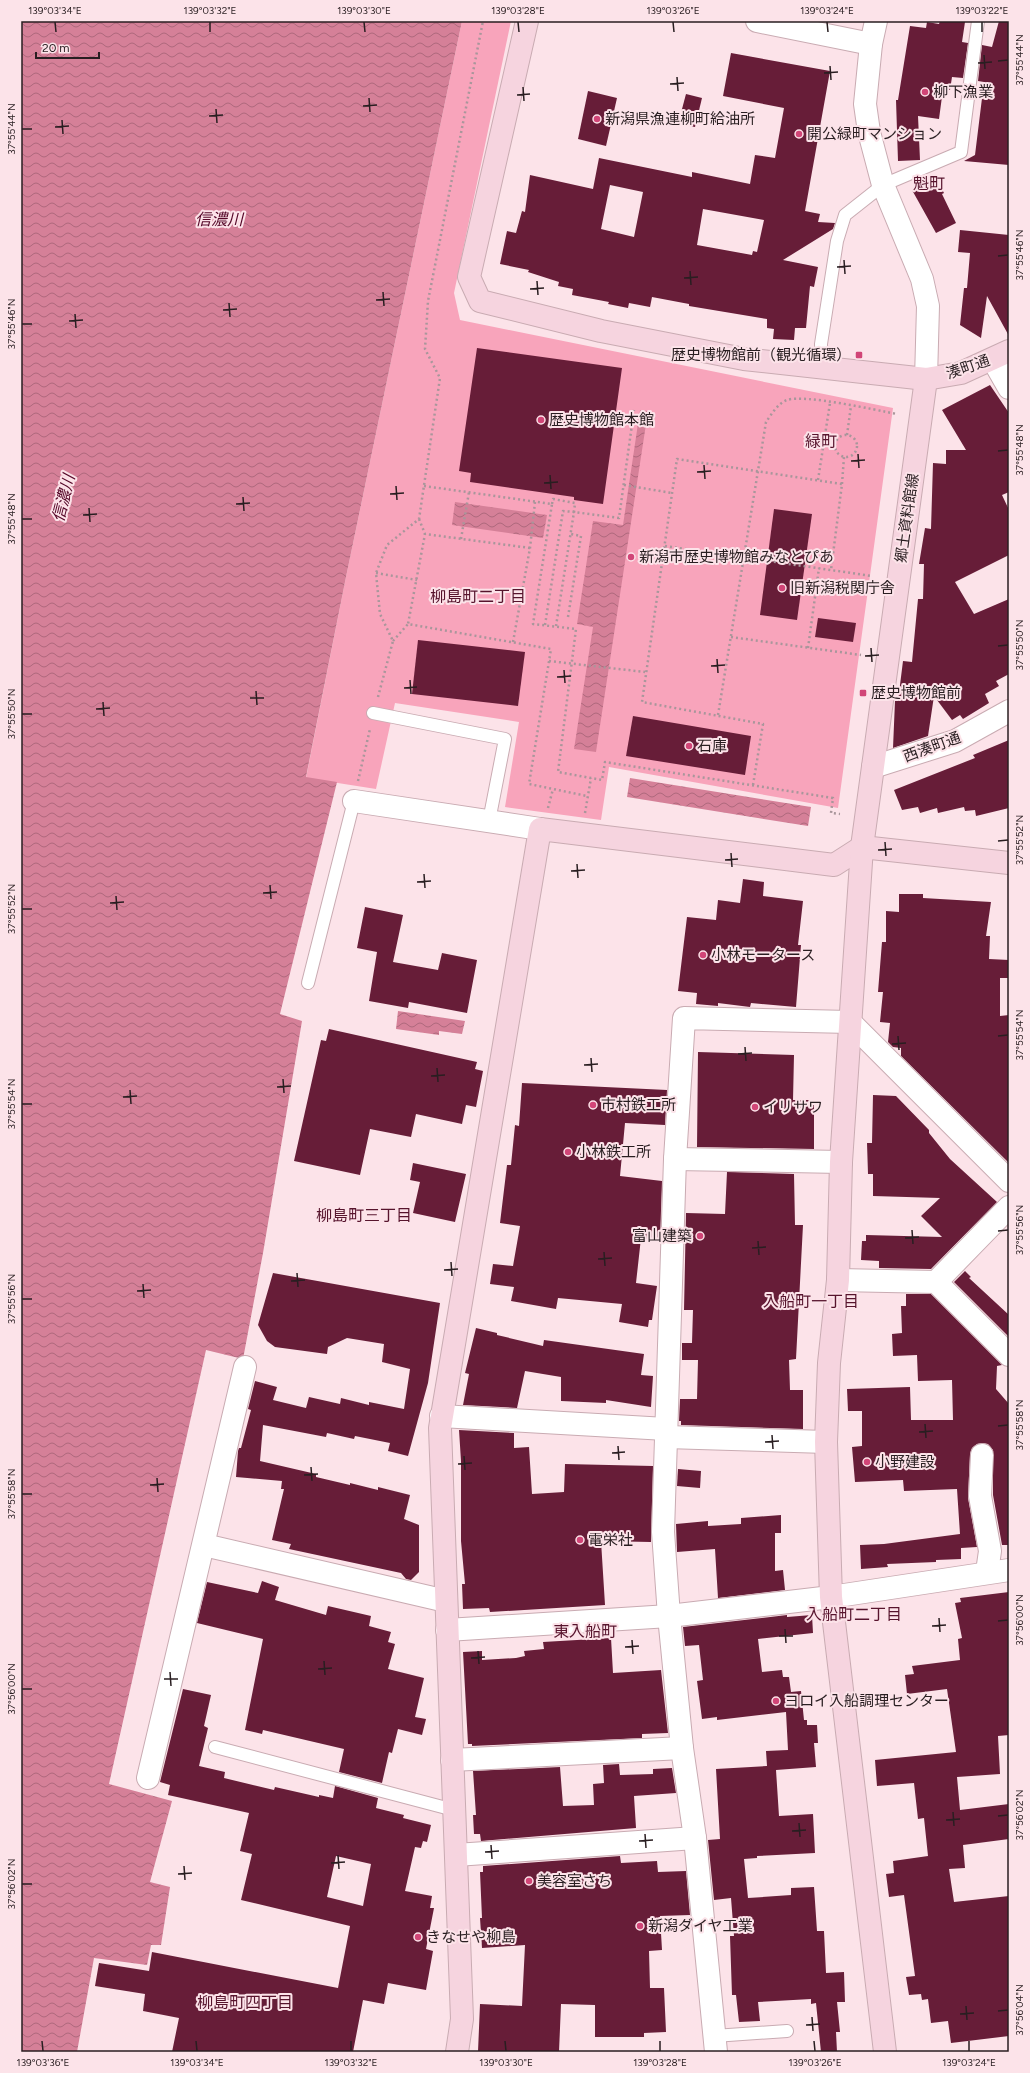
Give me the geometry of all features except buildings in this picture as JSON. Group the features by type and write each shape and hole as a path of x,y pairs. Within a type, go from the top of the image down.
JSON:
{"street":[{"name":"湊町通","path":"527,21 469,277 480,301 602,332 744,359 822,369 926,379 961,373 1001,355"},
{"path":"757,21 871,44"},
{"path":"876,21 871,44 865,104 869,132 883,185 924,286 928,306 926,379"},
{"path":"1001,355 1009,388"},
{"name":"郷土資料館線","path":"885,2052 831,1596 826,1442 829,1363 838,1280 841,1162 862,847 926,379"},
{"name":"西湊町通","path":"873,767 955,741 1009,711"},
{"path":"354,800 540,829 834,864 862,847 1009,863"},
{"path":"457,2052 462,2019 447,1630 441,1416 540,829"},
{"path":"715,2044 695,1838 682,1748 669,1616 663,1532 675,1159 684,1018 850,1022 1009,1181"},
{"path":"675,1159 841,1162"},
{"path":"936,1282 1009,1207"},
{"path":"838,1280 936,1282 1009,1355"},
{"path":"148,1778 245,1367"},
{"path":"441,1416 666,1433 826,1442"},
{"path":"982,1455 980,1496 990,1551 987,1572"},
{"path":"204,1545 446,1601"},
{"path":"447,1630 669,1616 831,1596 987,1572 1009,1570"},
{"path":"452,1760 682,1748"},
{"path":"456,1855 695,1838"}],"lane":[{"path":"822,369 821,344 837,241 845,216 883,185 962,152 978,21"},
{"path":"374,713 505,739 489,821"},
{"path":"308,983 354,800"},
{"path":"215,1747 454,1810"},
{"path":"715,2044 787,2031"}],"path":[{"path":"354,800 374,713 393,641 408,624 425,534 419,519 440,378 424,350 428,301 483,21"},
{"path":"718,715 766,422 775,409 786,400 806,399 897,414"},
{"path":"818,480 830,403"},
{"path":"847,435 851,406"},
{"path":"545,625 563,511 619,518 625,486 634,410"},
{"path":"847,435 854,438 857,449 854,454 844,457 838,455 835,449 835,442 839,437 847,435"},
{"path":"831,570 844,457"},
{"path":"753,785 763,724 642,702 677,459 842,484"},
{"path":"424,486 552,504"},
{"path":"625,486 672,493"},
{"path":"461,538 469,492"},
{"path":"556,626 575,502 553,499 534,624 576,629 558,772 602,780 605,762 833,798 831,813 840,814"},
{"path":"513,642 530,548 535,502"},
{"path":"393,641 380,614 376,573 387,545 419,519"},
{"path":"425,534 530,548"},
{"path":"568,617 581,536 571,534"},
{"path":"665,546 872,576"},
{"path":"808,648 819,568"},
{"path":"376,573 417,580"},
{"path":"408,624 551,649 529,784 587,796"},
{"path":"731,637 861,655"},
{"path":"549,660 645,672"},
{"path":"582,834 591,778"},
{"path":"542,807 549,808 553,789"}],"shaded area":[{"name":"新潟市歴史博物館みなとぴあ","path":"462,21 511,21 454,293 460,320 893,408 838,808 609,767 601,820 505,807 519,722 395,703 376,789 306,778 346,577"}],"water":[{"name":"信濃川","path":"21,21 462,21 346,577 306,777 337,782 280,1014 302,1021 263,1253 243,1359 206,1350 109,1784 172,1801 150,1882 170,1887 161,1945 151,1945 147,1965 94,1958 77,2052 21,2052"},
{"path":"640,410 648,411 596,752 574,749 593,627 577,624 593,521 623,525"},
{"path":"455,502 547,515 543,538 452,525"},
{"path":"630,778 811,807 808,826 627,797"},
{"path":"398,1011 465,1021 462,1034 439,1031 439,1035 396,1029"}],"place":[{"name":"柳下漁業","path":"925,92"},
{"name":"新潟県漁連柳町給油所","path":"597,119"},
{"name":"開公緑町マンション","path":"799,134"},
{"name":"歴史博物館前（観光循環）","path":"859,355"},
{"name":"歴史博物館本館","path":"541,420"},
{"name":"新潟市歴史博物館みなとぴあ","path":"631,557"},
{"name":"旧新潟税関庁舎","path":"782,588"},
{"name":"歴史博物館前","path":"863,693"},
{"name":"石庫","path":"689,746"},
{"name":"小林モータース","path":"703,955"},
{"name":"市村鉄工所","path":"593,1105"},
{"name":"イリサワ","path":"755,1107"},
{"name":"小林鉄工所","path":"568,1152"},
{"name":"富山建築","path":"700,1236"},
{"name":"小野建設","path":"867,1462"},
{"name":"電栄社","path":"580,1540"},
{"name":"ヨロイ入船調理センター","path":"776,1701"},
{"name":"美容室さち","path":"529,1881"},
{"name":"新潟ダイヤ工業","path":"640,1926"},
{"name":"きなせや柳島","path":"418,1937"}],"district":[{"name":"魁町","path":"929,183"},
{"name":"緑町","path":"821,441"},
{"name":"柳島町二丁目","path":"478,596"},
{"name":"柳島町三丁目","path":"364,1215"},
{"name":"入船町一丁目","path":"811,1301"},
{"name":"入船町二丁目","path":"854,1614"},
{"name":"東入船町","path":"585,1631"},
{"name":"柳島町四丁目","path":"245,2002"}]}
